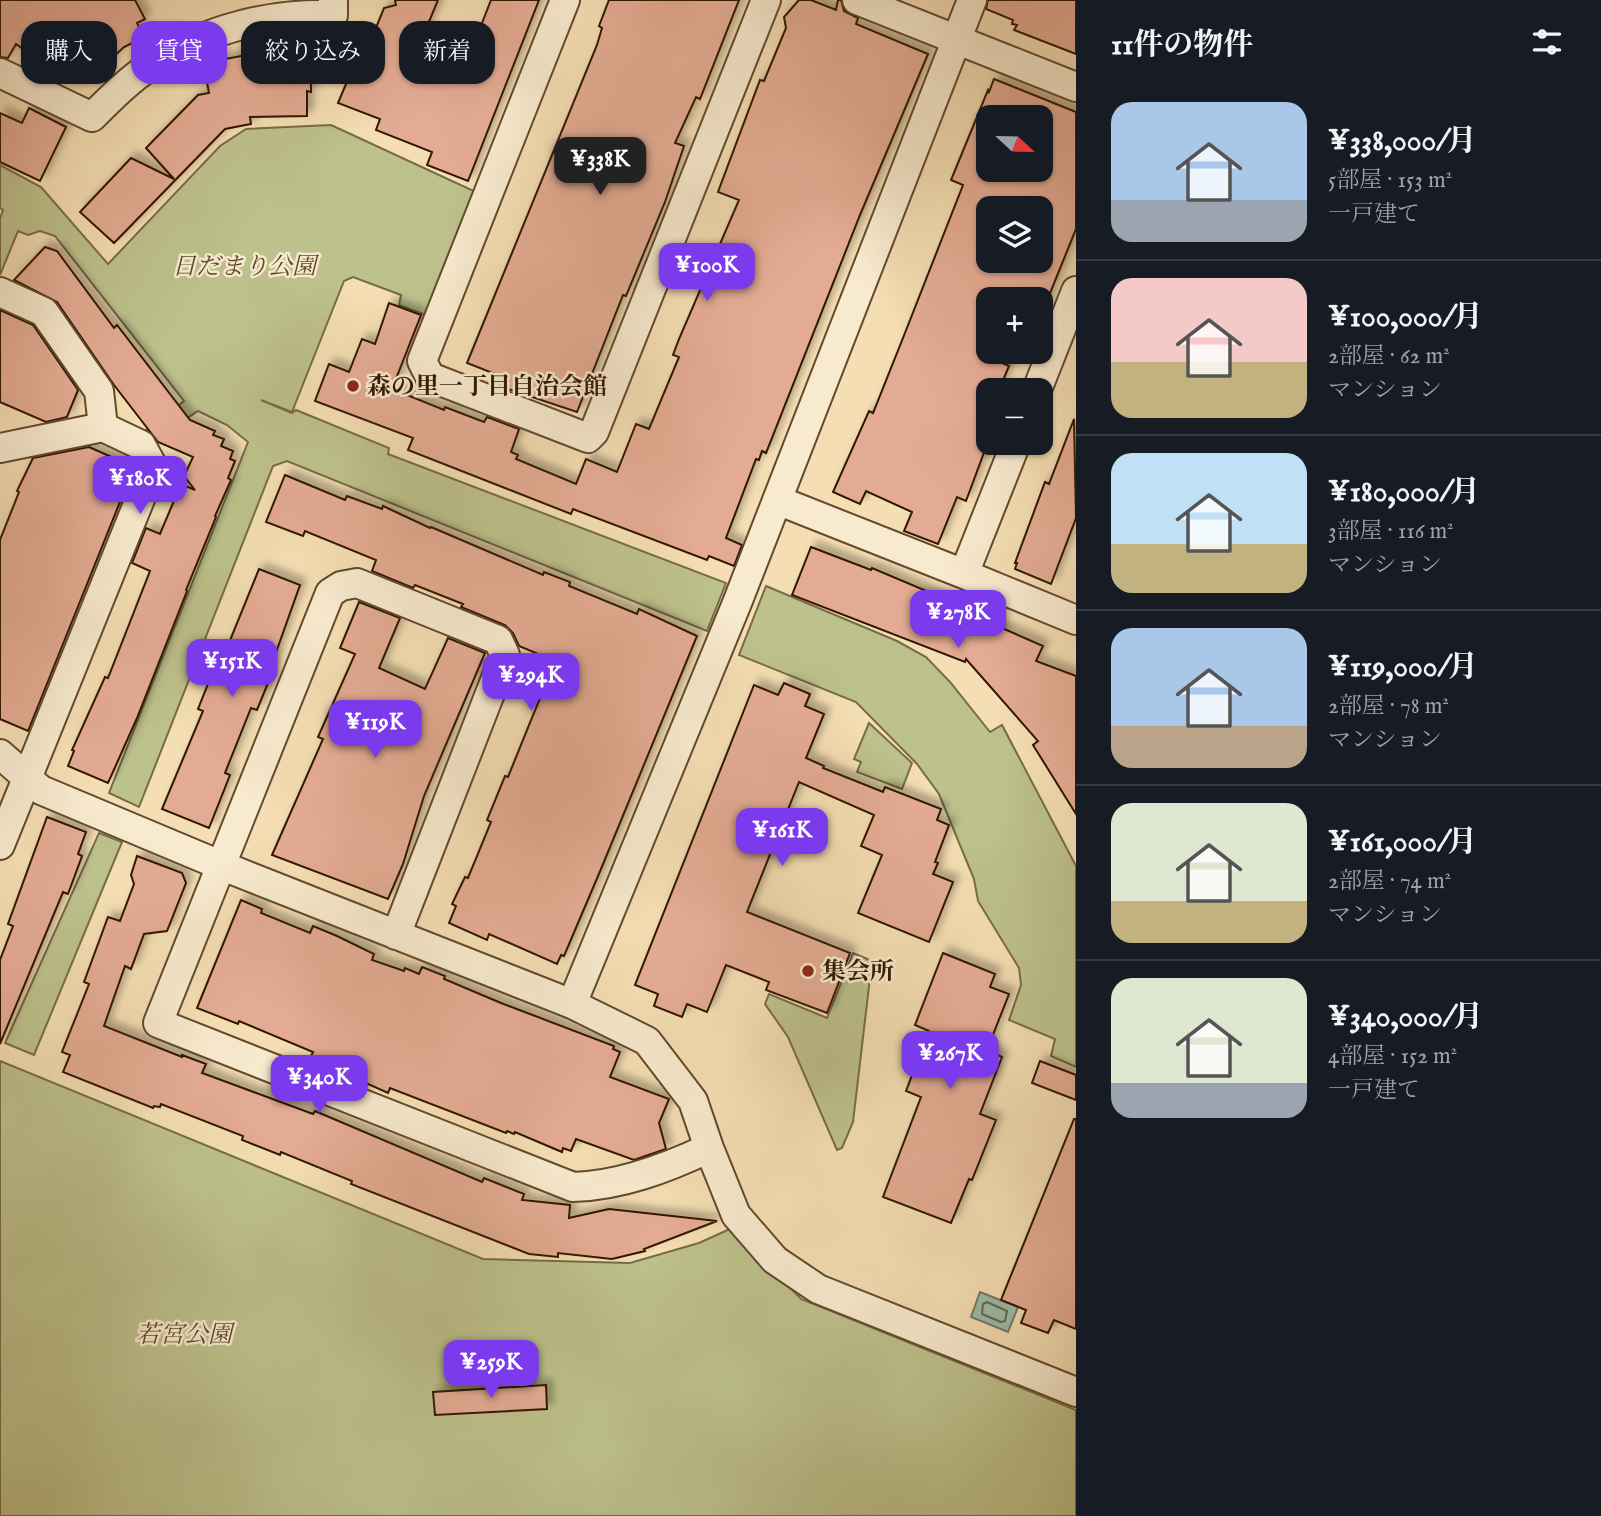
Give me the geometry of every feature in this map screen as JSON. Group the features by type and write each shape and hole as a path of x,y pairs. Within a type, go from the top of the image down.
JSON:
{"street":[{"path":"0,74 92,117 153,64 190,43 231,27 277,16 333,15 333,0"},
{"path":"565,0 422,361 430,377 588,438 594,432 766,0"},
{"path":"857,0 1076,87"},
{"path":"572,1004 777,500 972,0"},
{"path":"1042,378 1076,291"},
{"path":"0,292 44,312 99,391 103,428"},
{"path":"0,447 103,428 141,445 153,467 0,845"},
{"path":"964,573 1011,455"},
{"path":"777,500 1076,620"},
{"path":"396,934 505,655 498,640 357,583 341,586 330,593 158,1023 573,1187 600,1186 677,1163 709,1148"},
{"path":"0,754 41,790 220,865 572,1004 647,1041 693,1101 736,1215 775,1260 818,1289 1076,1392"}],"green space":[{"name":"日だまり公園","path":"331,125 478,193 426,315 399,305 401,295 353,277 344,281 292,412 261,400 292,413 296,410 389,448 388,454 726,583 707,631 287,461 273,466 139,807 109,793 248,442 227,425 198,411 153,441 142,433 184,401 55,236 40,231 28,235 18,231 0,275 0,219 3,210 0,208 0,165 41,187 108,264 220,146 246,129"},
{"path":"766,586 897,641 926,657 990,732 1002,725 1076,866 1076,1067 1051,1056 1055,1039 1009,1020 1021,985 1019,968 978,901 974,879 939,794 917,764 856,702 739,655"},
{"path":"869,723 912,763 902,789 857,772 861,762 854,759"},
{"path":"99,833 122,842 34,1055 5,1043"},
{"path":"853,953 872,961 853,1122 842,1148 837,1150 788,1037 765,1004 769,994 827,1018"},
{"name":"若宮公園","path":"0,1061 483,1259 630,1263 699,1243 732,1228 801,1299 1076,1410 1076,1516 0,1516"}],"water":[{"path":"980,1292 1018,1307 1008,1332 971,1317"}],"building":[{"path":"0,0 135,0 145,19 131,21 131,44 117,53 117,21 21,21 21,48 16,44 8,58 0,57"},
{"path":"395,0 438,0 429,21 399,21 399,84 495,84 495,21 483,21 491,0 539,0 468,181 427,165 432,152 376,130 380,119 338,103 346,84 385,84 385,21 379,21 384,8 396,5"},
{"path":"609,0 739,0 700,99 696,97 675,143 684,146 665,202 626,296 623,295 577,412 499,386 503,377 467,363 597,45 602,28 599,26"},
{"path":"799,0 811,0 836,10 838,0 841,0 844,11 858,18 856,24 928,54 860,215 766,453 762,451 759,460 756,459 726,538 742,545 734,566 709,556 707,560 573,509 571,514 408,450 413,438 315,401 329,364 349,372 362,339 375,344 389,303 421,315 392,389 444,410 445,407 484,422 487,417 519,429 511,452 518,455 516,459 576,484 586,459 617,472 636,424 649,429 679,357 673,355 679,339 739,200 718,192 760,80 764,81 786,28 784,17"},
{"path":"988,0 1076,0 1076,54 1014,30 1017,25 1012,24 1013,20 986,9"},
{"path":"241,56 241,84 311,84 311,92 307,91 307,116 250,117 251,124 225,129 114,243 80,212 131,158 174,179 146,148 198,95 209,93 207,84 227,84 227,59"},
{"path":"994,79 1076,112 1076,229 1053,287 976,287 976,364 1009,366 1004,378 976,378 976,455 983,455 966,501 957,497 938,544 904,531 912,512 866,491 860,504 833,492 869,411 873,413 963,185 951,180 976,119 976,182 1054,182 1054,105 982,105 988,90 989,92"},
{"path":"29,108 66,127 40,181 0,162 0,113 22,123"},
{"path":"45,247 57,251 114,328 117,325 190,420 215,431 213,435 224,439 221,446 233,451 230,459 235,461 228,478 231,480 137,718 108,783 68,766 74,751 72,750 105,677 108,678 150,571 132,563 146,528 160,534 181,484 195,490 184,476 193,457 158,442 114,385 57,302 14,280"},
{"path":"0,310 33,325 78,390 67,417 46,422 0,402"},
{"path":"1074,419 1076,518 1051,584 1015,569 1015,563 1045,482 1049,484"},
{"path":"89,447 134,467 28,731 0,719 0,540 19,492 17,491 33,458"},
{"path":"285,475 345,500 347,496 382,509 383,506 543,575 544,572 570,582 569,586 637,614 639,609 697,636 564,956 561,955 557,964 489,934 487,940 449,923 456,906 452,904 465,877 468,878 491,822 487,820 505,776 508,777 555,661 519,646 513,633 505,625 461,607 463,604 372,571 376,560 305,531 303,536 266,522"},
{"path":"811,547 871,570 872,568 981,614 979,618 1043,646 1036,661 1076,676 1076,814 1033,745 1038,741 966,659 965,662 792,595"},
{"path":"259,569 300,585 269,672 272,673 257,710 251,708 225,773 230,775 209,828 162,809 203,711 198,709 214,669 218,670"},
{"path":"359,602 400,618 379,668 425,689 448,638 485,653 424,796 403,864 388,899 272,855 323,739 318,737 355,654 340,648"},
{"path":"784,683 810,694 805,706 824,714 806,758 824,766 823,768 883,792 885,787 941,809 937,820 949,825 933,874 953,882 929,942 858,913 882,855 861,846 874,815 799,782 747,912 850,953 827,1013 766,990 769,982 726,965 707,1012 687,1004 682,1017 654,1006 658,994 635,985 754,685 778,695"},
{"path":"47,817 86,832 78,854 82,856 68,894 63,892 0,1044 0,960 13,926 8,924"},
{"path":"137,856 182,873 186,883 167,931 144,934 131,969 125,966 104,1026 206,1064 202,1073 313,1114 315,1111 482,1182 484,1178 524,1194 522,1200 570,1205 569,1218 609,1209 717,1221 644,1249 645,1251 612,1259 558,1253 558,1257 529,1254 351,1184 352,1181 281,1152 280,1155 242,1140 243,1136 161,1104 160,1107 153,1108 63,1072 70,1055 62,1052 89,984 84,982 108,917 120,921 134,884 131,875"},
{"path":"241,900 262,909 261,913 310,933 313,926 337,936 374,954 372,960 419,974 422,967 501,1003 614,1046 613,1049 620,1052 610,1077 669,1099 659,1123 666,1149 634,1160 576,1139 571,1151 563,1148 562,1152 515,1132 506,1133 390,1088 388,1093 310,1058 313,1052 239,1021 238,1024 197,1008"},
{"path":"943,953 995,974 990,987 1009,994 987,1050 1002,1057 980,1114 996,1120 951,1223 883,1197 921,1097 906,1091 929,1031 915,1025"},
{"path":"1040,1061 1076,1075 1076,1100 1032,1083"},
{"path":"1074,1119 1076,1329 1054,1320 1048,1333 1021,1323 1026,1310 1001,1300"},
{"path":"546,1385 547,1409 435,1415 433,1392"}],"place":[{"name":"森の里一丁目自治会館","path":"353,386"},
{"name":"集会所","path":"808,971"}]}
